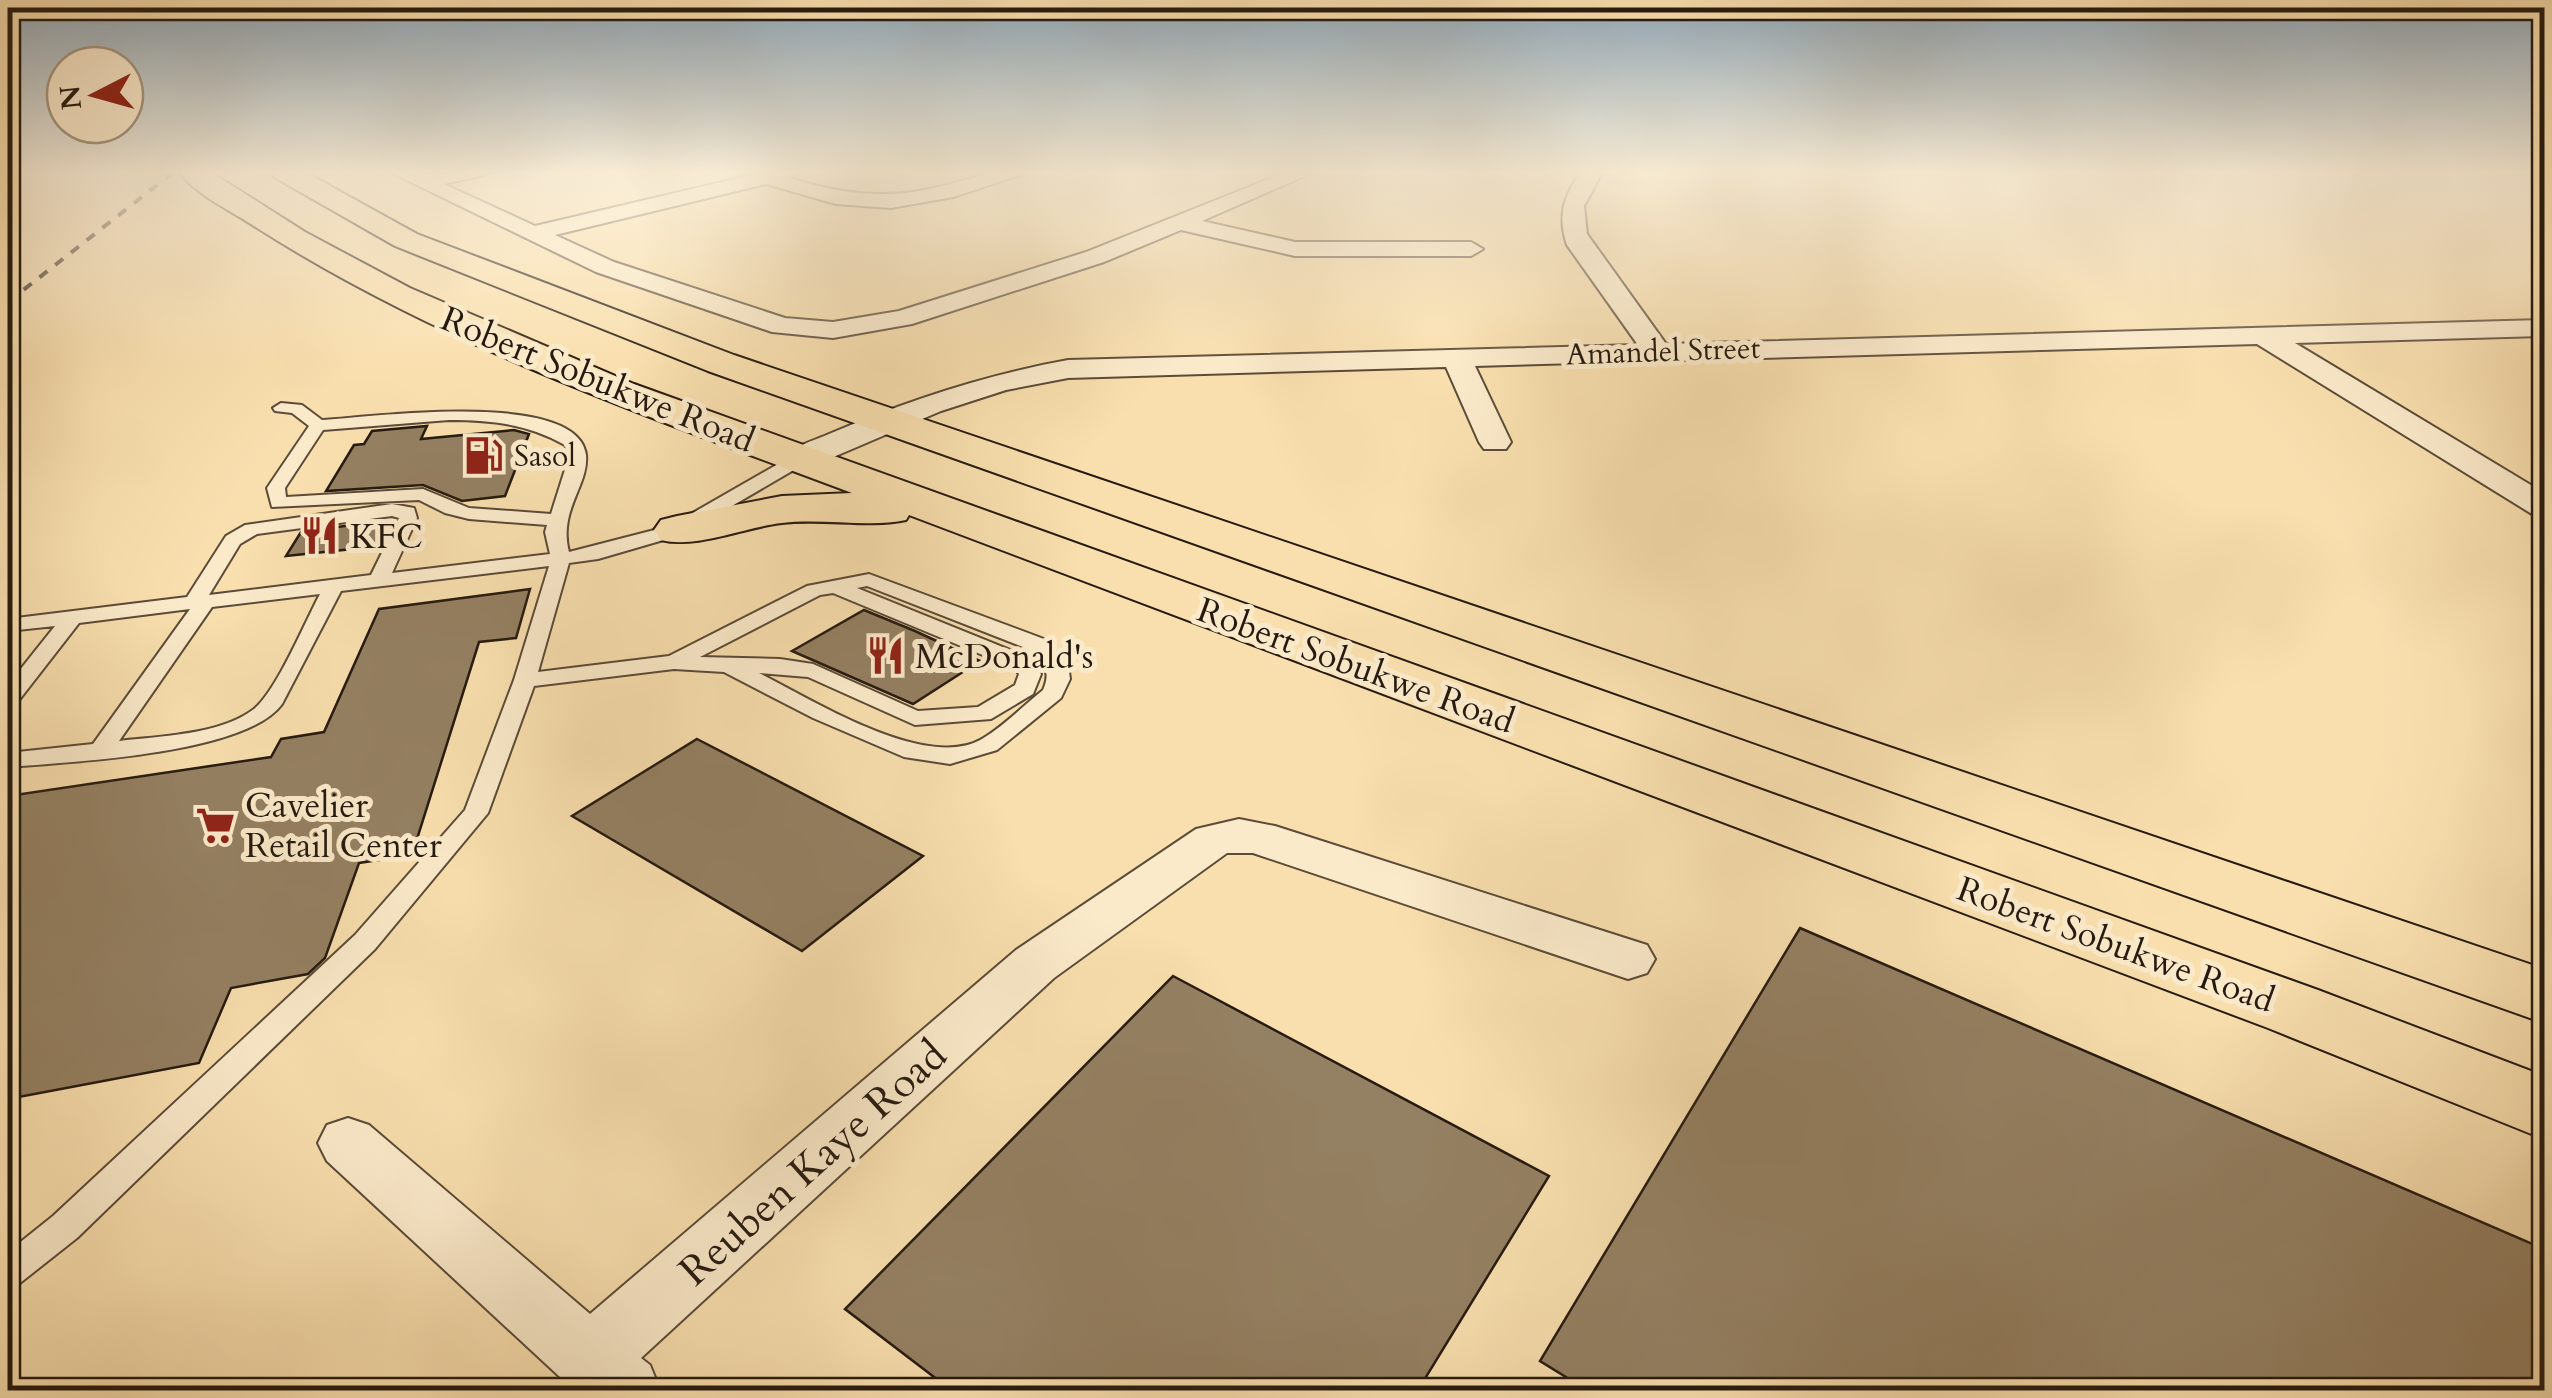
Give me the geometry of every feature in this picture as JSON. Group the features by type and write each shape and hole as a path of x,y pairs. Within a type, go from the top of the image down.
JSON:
{"main road":[{"name":"Robert Sobukwe Road","path":"286,236 406,301 515,350 798,460 2294,1010 2544,1108"},
{"name":"Robert Sobukwe Road","path":"401,236 450,259 880,421 2544,996"},
{"path":"676,530 730,517 829,506 884,510 986,529"}],"street":[{"path":"536,236 641,279 782,326 818,330 854,328 903,318 1150,236"},
{"path":"1238,236 1295,249 1471,249"},
{"path":"1576,236 1658,352"},
{"name":"Amandel Street","path":"798,460 880,421 989,384 1068,369 2544,328"},
{"path":"2263,336 2539,501"},
{"path":"1456,357 1494,442"},
{"name":"Reuben Kaye Road","path":"348,1142 608,1375 1034,964 1213,840 1240,834 1258,837 1628,959"}],"lane":[{"path":"8,1272 65,1227 366,942 476,813 525,680 560,559 554,532 578,457 573,442 549,428 469,415 318,426 296,408 281,408"},
{"path":"318,426 276,488 278,503 423,494 438,506 468,512 557,520"},
{"path":"8,625 560,559 633,546 676,530 798,460"},
{"path":"102,748 200,601 233,540 252,528 375,512 407,512 408,518 378,580"},
{"path":"674,662 814,590 870,580 1036,644 1057,664 1059,679 1053,692 989,745 950,758 912,752 821,713 729,666"},
{"path":"8,760 213,732 247,723 261,715 334,585"},
{"path":"525,680 674,662 780,666 812,671 915,718 982,714 1025,689 1030,674 1022,663 834,586"},
{"path":"115,612 128,593"},
{"path":"8,699 73,617"}],"building":[{"path":"427,426 421,439 514,430 529,434 505,496 462,501 423,485 326,491 354,445 364,444 372,431"},
{"path":"381,521 387,534 381,546 286,556 301,532"},
{"name":"Cavelier Retail Center","path":"530,589 516,638 479,642 412,855 359,863 325,958 308,974 231,988 199,1063 8,1099 8,796 271,757 281,739 324,732 379,609"},
{"name":"McDonald's","path":"864,610 980,661 913,704 792,651"},
{"path":"697,739 923,856 802,951 572,816"},
{"path":"1800,928 2544,1249 2544,1390 1587,1390 1540,1361"},
{"path":"1173,976 1549,1176 1418,1390 951,1390 845,1309"}],"railway":[{"path":"8,302 92,236"}],"place":[{"name":"Sasol","path":"484,456"},
{"name":"KFC","path":"320,536"},
{"name":"McDonald's","path":"885,656"},
{"name":"Cavelier Retail Center","path":"215,825"}]}
